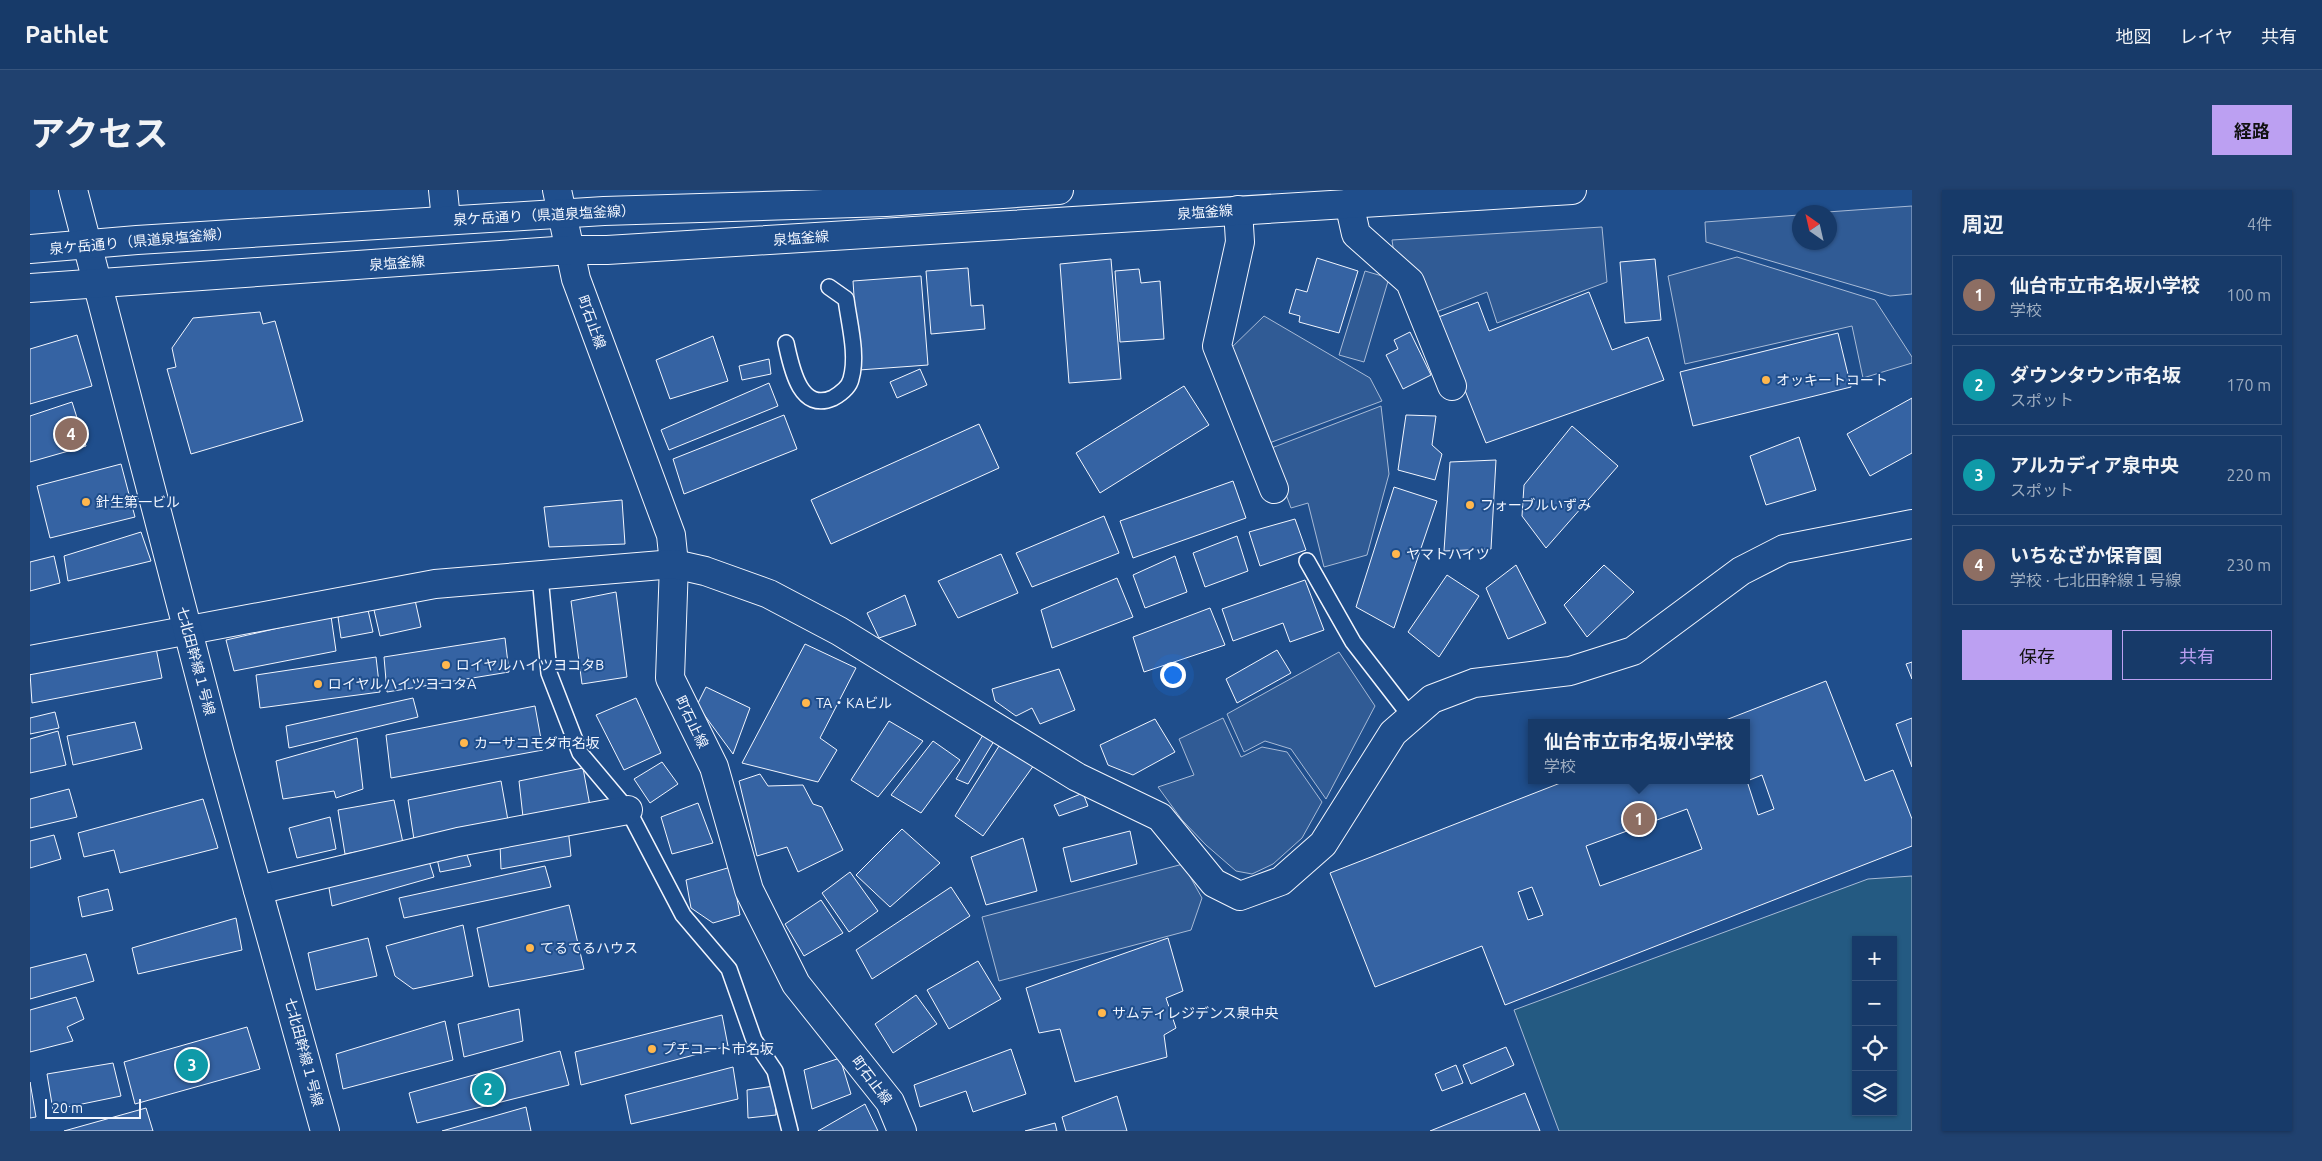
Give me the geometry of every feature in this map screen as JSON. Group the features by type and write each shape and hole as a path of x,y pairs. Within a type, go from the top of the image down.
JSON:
{"street":[{"name":"七北田幹線１号線","path":"73,190 187,630 325,1131"},
{"path":"443,190 446,220"},
{"name":"泉ケ岳通り（県道泉塩釜線）","path":"30,250 137,240 446,220 559,202 886,202 1059,190"},
{"name":"泉塩釜線","path":"30,288 570,250 608,250 1572,190"},
{"name":"町石止線","path":"559,202 576,279 671,535 674,564 670,678 714,767 749,890 796,984 890,1102 902,1131"},
{"path":"1350,203 1356,234 1410,282 1452,386"},
{"path":"1238,210 1240,242 1217,346 1274,489"},
{"path":"30,660 435,584 674,564 705,571 769,594 839,631 1078,777 1160,817 1214,883 1240,896 1281,881 1323,844 1393,733 1432,699 1474,683 1570,671 1633,651 1679,614 1741,570 1784,549 1912,524"},
{"path":"258,890 458,842 628,810"}],"lane":[{"path":"786,343 795,382 808,398 826,401 840,394 851,381 853,354 846,299 829,287"},
{"path":"1307,561 1353,642 1411,717"},
{"path":"540,576 549,673 580,753 628,810 683,915 729,969 754,1040 775,1071 790,1131"}],"shaded area":[{"path":"1912,206 1912,294 1890,296 1706,242 1705,222 1792,216 1792,250 1837,250 1837,211"},
{"path":"1602,227 1607,282 1497,323 1487,292 1431,314 1395,261 1392,240"},
{"path":"1737,257 1875,300 1912,357 1912,363 1863,378 1852,326 1685,364 1668,276"},
{"path":"1365,271 1389,278 1364,362 1339,355"},
{"path":"1264,316 1370,378 1382,401 1264,445 1227,352"},
{"path":"1381,406 1389,474 1367,555 1324,567 1308,503 1291,508 1269,449"},
{"path":"1339,652 1375,706 1326,799 1291,749 1265,741 1244,752 1227,714"},
{"path":"1223,718 1241,757 1262,747 1287,752 1322,802 1302,838 1273,864 1252,874 1236,871 1206,845 1182,820 1158,787 1194,775 1179,739"},
{"path":"1183,864 1202,898 1191,930 999,981 982,917"},
{"path":"1912,876 1912,1131 1559,1131 1514,1010 1868,879"}],"building":[{"path":"1317,258 1358,271 1339,333 1299,322 1300,316 1289,313 1296,289 1307,292"},
{"path":"1111,259 1121,379 1069,383 1060,264"},
{"path":"1655,259 1661,320 1625,323 1620,262"},
{"path":"968,268 971,306 983,305 985,329 931,334 926,271"},
{"path":"1139,269 1141,283 1160,281 1164,339 1120,342 1115,271"},
{"path":"921,276 928,365 859,370 853,281"},
{"path":"1589,292 1612,350 1648,337 1664,380 1486,443 1436,318 1478,302 1489,331"},
{"path":"260,312 263,324 275,321 303,421 191,454 167,369 176,367 172,348 193,318"},
{"path":"1410,332 1431,375 1403,389 1386,355 1398,349 1394,340"},
{"name":"オッキートコート","path":"1838,333 1851,387 1693,426 1680,372"},
{"path":"77,335 92,386 30,404 30,349"},
{"path":"713,336 728,381 670,399 656,360"},
{"path":"769,359 771,374 742,380 739,366"},
{"path":"920,369 927,385 897,398 890,382"},
{"path":"769,383 778,406 669,450 661,430"},
{"path":"1184,386 1209,425 1100,493 1076,453"},
{"path":"1912,398 1912,453 1870,476 1847,434"},
{"path":"72,402 86,446 30,462 30,416"},
{"path":"784,415 797,449 684,494 673,459"},
{"path":"1406,415 1436,416 1432,445 1442,454 1435,480 1398,470"},
{"path":"979,424 999,468 831,544 811,500"},
{"path":"1572,426 1618,466 1546,548 1522,516 1524,485"},
{"path":"1799,437 1816,490 1766,505 1750,456"},
{"name":"フォーブルいずみ","path":"1496,460 1491,549 1444,551 1450,462"},
{"name":"針生第一ビル","path":"121,464 135,517 50,538 37,486"},
{"path":"1233,481 1246,518 1133,558 1120,521"},
{"name":"ヤマトハイツ","path":"1394,487 1437,501 1394,628 1356,607"},
{"path":"622,500 625,544 549,547 544,507"},
{"path":"1104,516 1119,553 1032,587 1016,553"},
{"path":"1295,519 1306,550 1260,566 1249,532"},
{"path":"141,532 151,561 68,581 64,556"},
{"path":"1237,536 1248,571 1205,587 1193,553"},
{"path":"1001,554 1018,593 958,618 938,581"},
{"path":"54,556 60,583 30,591 30,562"},
{"path":"1175,556 1187,592 1145,608 1133,575"},
{"path":"1516,565 1546,623 1508,639 1486,588"},
{"path":"1604,565 1634,592 1587,637 1564,605"},
{"path":"1447,575 1479,596 1439,657 1408,632"},
{"path":"1117,578 1133,617 1052,648 1041,610"},
{"path":"1305,580 1324,630 1290,642 1283,623 1233,641 1222,609"},
{"path":"616,592 627,677 582,684 571,601"},
{"path":"905,595 916,625 879,638 867,613"},
{"path":"415,600 421,627 380,636 374,610"},
{"path":"1210,608 1225,645 1144,672 1133,637"},
{"path":"368,610 373,632 341,638 338,617"},
{"path":"331,616 336,651 234,671 226,640"},
{"name":"ロイヤルハイツヨコタB","path":"505,638 509,672 387,692 384,657"},
{"name":"TA・KAビル","path":"805,644 856,668 820,738 837,750 818,782 742,763"},
{"path":"156,648 162,678 32,703 30,673"},
{"path":"1277,650 1291,673 1237,703 1226,679"},
{"name":"ロイヤルハイツヨコタA","path":"376,657 380,692 260,708 256,675"},
{"path":"1912,662 1912,679 1906,664"},
{"path":"1059,669 1075,710 1040,724 1032,708 1016,716 995,701 992,689"},
{"path":"1826,681 1865,781 1893,770 1912,819 1912,846 1505,1005 1482,946 1375,987 1330,873 1558,784 1748,784 1758,815 1774,809 1762,775 1750,780 1750,719 1728,719","holes":["1687,809 1702,849 1600,886 1586,846","1532,887 1543,915 1528,920 1518,892"]},
{"path":"706,687 750,708 733,754 697,705"},
{"path":"413,698 418,717 289,748 286,726"},
{"path":"636,698 661,753 624,770 596,715"},
{"name":"カーサコモダ市名坂","path":"535,706 543,750 391,778 386,735"},
{"path":"55,712 59,728 30,734 30,718"},
{"path":"1912,718 1912,767 1896,724"},
{"path":"1155,719 1175,752 1133,775 1108,765 1100,745"},
{"path":"889,721 923,741 878,797 851,780"},
{"path":"135,722 142,749 73,765 67,736"},
{"path":"58,731 66,765 30,773 30,739"},
{"path":"983,735 994,741 968,784 956,779"},
{"path":"357,738 363,789 336,798 334,791 283,799 276,761"},
{"path":"933,741 960,760 921,813 891,795"},
{"path":"999,746 1034,765 983,836 955,816"},
{"path":"662,762 678,784 650,803 634,779"},
{"path":"583,768 590,806 523,817 519,781"},
{"path":"760,774 768,786 803,785 813,804 822,807 843,850 798,872 787,847 757,856 739,781"},
{"path":"501,781 509,826 415,846 408,800"},
{"path":"69,789 77,817 30,828 30,799"},
{"path":"1083,793 1088,806 1059,816 1054,805"},
{"path":"203,799 218,848 120,873 114,850 84,857 78,833"},
{"path":"394,800 403,843 345,854 338,810"},
{"path":"698,803 713,843 672,854 661,817"},
{"path":"330,817 336,849 297,858 289,828"},
{"path":"568,828 571,856 501,869 500,844"},
{"path":"902,829 940,863 890,907 856,875"},
{"path":"1130,831 1137,864 1071,882 1063,848"},
{"path":"54,835 61,859 30,868 30,841"},
{"path":"1023,838 1037,891 986,905 971,857"},
{"path":"465,849 471,866 440,872 436,854"},
{"path":"428,858 434,877 332,906 328,882"},
{"path":"545,866 551,887 404,918 399,898"},
{"path":"731,867 740,915 713,923 691,908 686,880"},
{"path":"850,872 878,911 849,932 822,893"},
{"path":"951,887 970,916 872,979 856,950"},
{"path":"108,889 113,910 82,917 78,897"},
{"path":"821,900 843,933 804,956 785,924"},
{"name":"てるてるハウス","path":"569,905 584,969 489,987 477,928"},
{"path":"236,918 242,950 138,974 132,948"},
{"path":"463,925 473,976 413,989 395,976 386,946"},
{"path":"368,938 377,976 316,990 308,953"},
{"name":"サムティレジデンス泉中央","path":"1168,938 1183,991 1166,998 1176,1028 1164,1035 1167,1057 1075,1082 1060,1029 1039,1033 1026,988"},
{"path":"86,954 94,981 30,999 30,968"},
{"path":"978,961 1001,999 949,1029 927,990"},
{"path":"916,995 937,1024 893,1053 875,1024"},
{"path":"76,997 84,1019 67,1027 73,1041 30,1052 30,1010"},
{"path":"519,1009 523,1041 464,1057 458,1024"},
{"name":"プチコート市名坂","path":"722,1015 728,1046 581,1085 575,1052"},
{"path":"445,1021 453,1060 343,1089 336,1054"},
{"path":"247,1027 260,1069 135,1104 124,1062"},
{"path":"1506,1047 1514,1065 1471,1084 1463,1065"},
{"path":"1011,1049 1026,1094 973,1112 966,1091 920,1107 914,1085"},
{"path":"560,1051 569,1085 417,1123 409,1093"},
{"path":"840,1058 851,1094 812,1109 804,1070"},
{"path":"113,1063 121,1096 53,1110 47,1074"},
{"path":"1456,1065 1463,1083 1442,1091 1435,1074"},
{"path":"733,1067 738,1099 631,1124 625,1095"},
{"path":"30,1082 36,1117 30,1118"},
{"path":"774,1086 776,1115 748,1118 747,1090"},
{"path":"1525,1093 1540,1131 1430,1131"},
{"path":"1117,1096 1127,1131 1066,1131 1062,1117"},
{"path":"865,1104 878,1131 818,1131"},
{"path":"526,1107 531,1131 442,1131"},
{"path":"146,1108 153,1131 64,1131"},
{"path":"1055,1123 1057,1131 1025,1131"}],"place":[{"name":"オッキートコート","path":"1766,380"},
{"name":"いちなざか保育園","path":"71,434"},
{"name":"針生第一ビル","path":"86,502"},
{"name":"フォーブルいずみ","path":"1470,505"},
{"name":"ヤマトハイツ","path":"1396,554"},
{"name":"ロイヤルハイツヨコタB","path":"446,665"},
{"name":"ロイヤルハイツヨコタA","path":"318,684"},
{"name":"TA・KAビル","path":"806,703"},
{"name":"カーサコモダ市名坂","path":"464,743"},
{"name":"仙台市立市名坂小学校","path":"1639,819"},
{"name":"てるてるハウス","path":"530,948"},
{"name":"サムティレジデンス泉中央","path":"1102,1013"},
{"name":"プチコート市名坂","path":"652,1049"},
{"name":"アルカディア泉中央","path":"192,1065"},
{"name":"ダウンタウン市名坂","path":"488,1089"}]}
